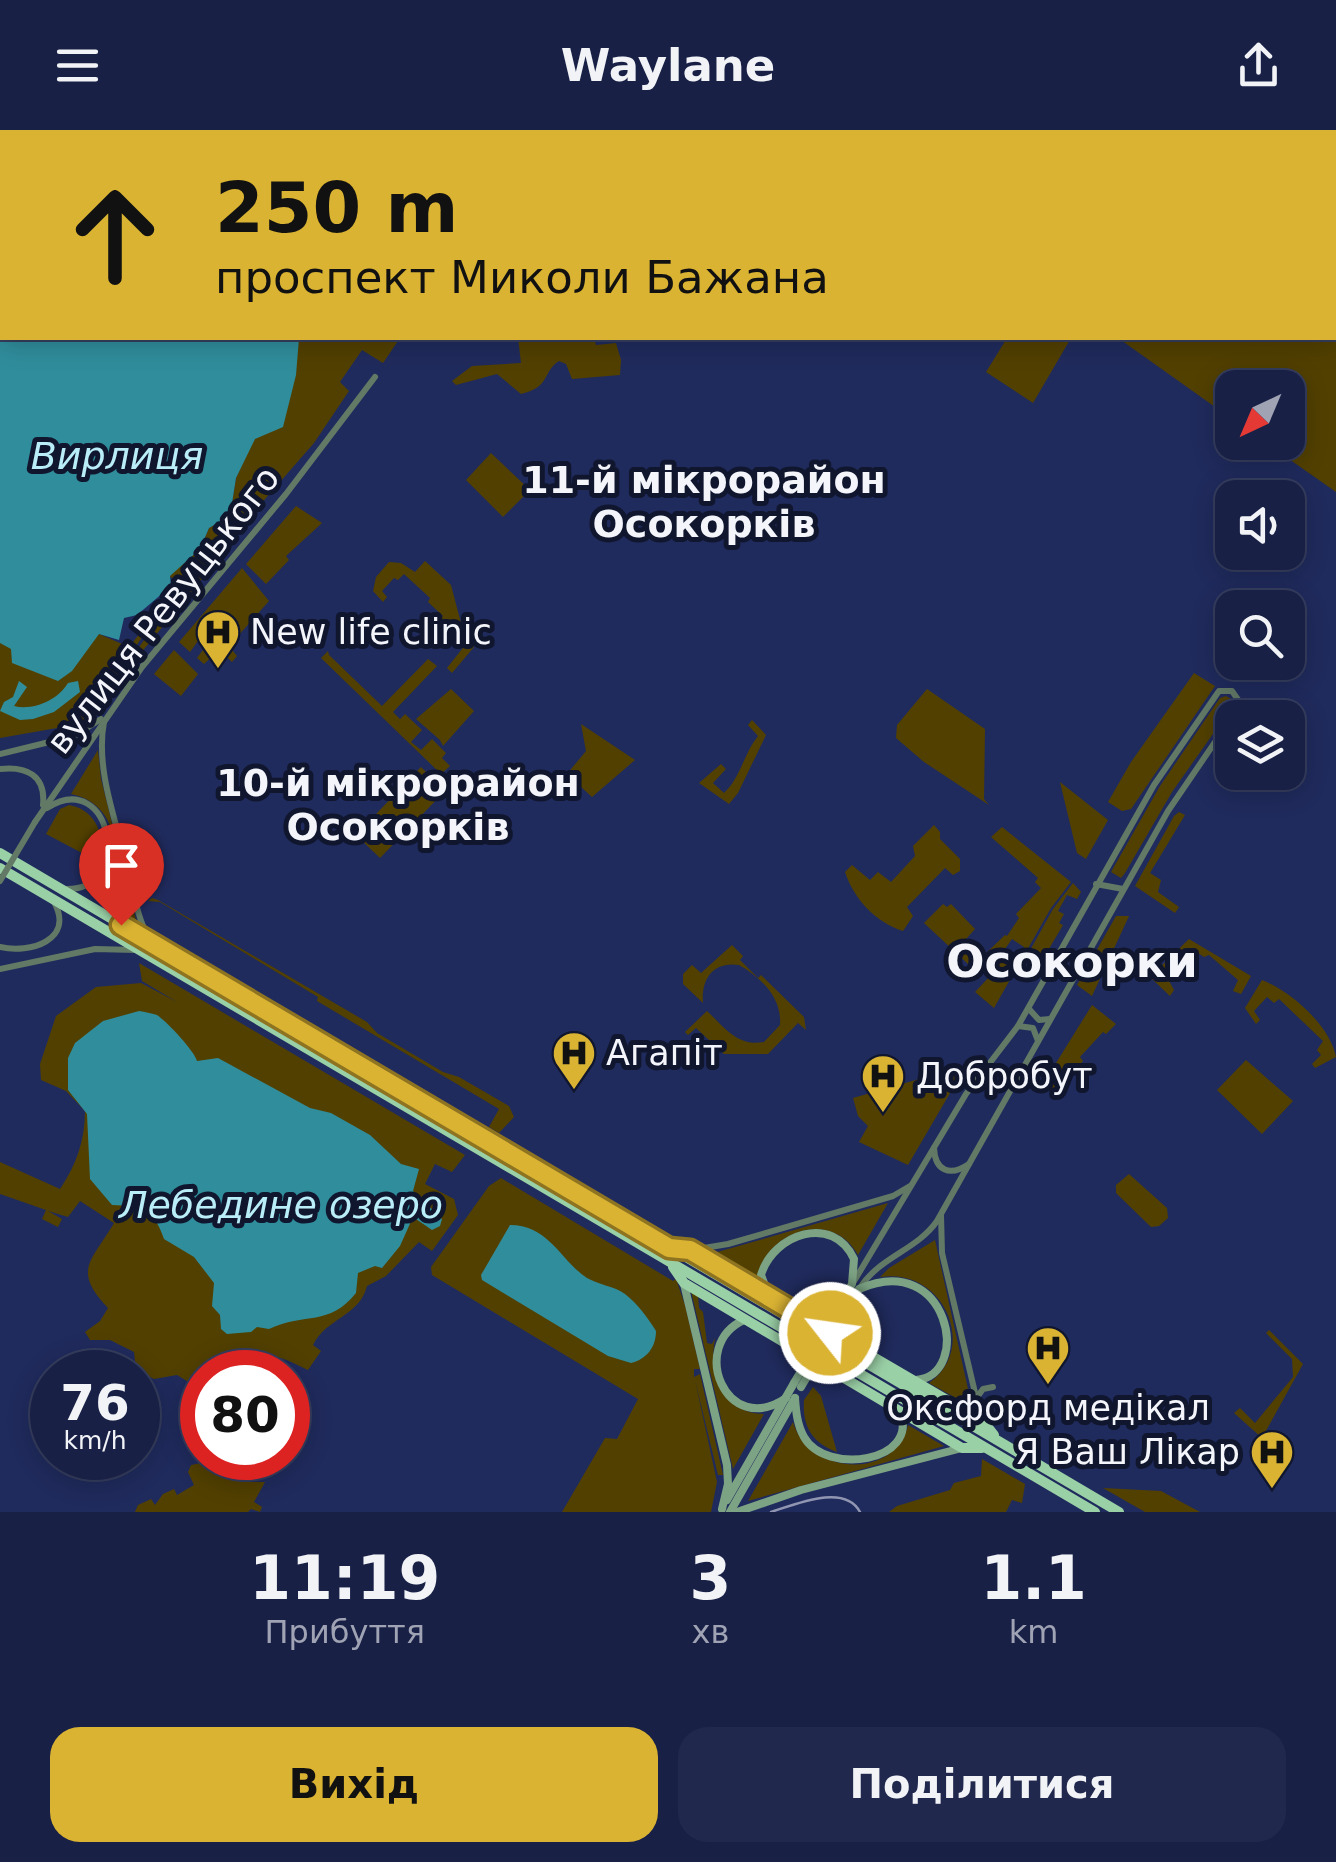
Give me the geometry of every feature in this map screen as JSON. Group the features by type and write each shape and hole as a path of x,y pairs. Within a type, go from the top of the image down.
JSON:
{"highway":[{"path":"0,853 139,950 1119,1512"},
{"path":"0,868 153,944 1094,1512"},
{"path":"666,1253 690,1250 983,1421 1005,1445"},
{"path":"666,1253 684,1284 962,1448 988,1449"}],"main road":[{"path":"728,1511 856,1287 854,1259 844,1244 828,1234 803,1235 783,1242 764,1264 762,1284 772,1299"},
{"path":"856,1287 896,1281 920,1288 935,1300 946,1333 946,1351 936,1372 925,1379 912,1380"},
{"path":"684,1284 727,1466 728,1511"},
{"path":"744,1320 728,1329 720,1341 718,1359 724,1388 735,1402 748,1408 768,1408 790,1398"},
{"path":"790,1398 808,1443 824,1454 844,1460 874,1456 889,1449 901,1433 900,1412"},
{"path":"728,1511 962,1448"}],"street":[{"name":"вулиця Ревуцького","path":"0,881 106,716 168,635 282,500 376,377"},
{"path":"1219,691 1232,691 1241,704 1178,795 1123,888 941,1214 926,1235 883,1261 856,1287 934,1147 975,1081 1018,1026 1154,785 1219,691"},
{"path":"0,754 74,736 106,716"},
{"path":"106,716 102,736 105,776 139,913 153,944"},
{"path":"0,768 24,768 35,775 44,793 42,811"},
{"path":"1,949 30,947 52,937 60,918 54,892 72,889 97,877 106,862 106,836 97,811 81,800 57,801 42,811"},
{"path":"1096,884 1123,888"},
{"path":"0,969 95,949 139,950"},
{"path":"1028,1007 1039,1020 1052,1018"},
{"path":"1018,1026 1034,1028 1038,1043"},
{"path":"934,1147 936,1163 943,1170 954,1172 969,1164"},
{"path":"690,1250 716,1247 893,1196 911,1186"},
{"path":"941,1214 942,1253 975,1401 983,1421"},
{"path":"975,1401 983,1389 992,1387"}],"shaded area":[{"path":"296,340 399,340 383,363 362,350 340,382 349,391 314,443 126,671 169,604 144,634 90,718 80,724 0,738 0,643 82,649 99,634 129,647 180,583 169,576 200,549 209,528 230,516 236,478"},
{"path":"518,340 616,343 621,360 620,375 572,379 566,364 559,361 542,383 521,394 497,374 456,385 452,381 472,366 521,363"},
{"path":"1006,340 1070,340 1033,403 986,372"},
{"path":"1121,340 1336,340 1336,492 1290,460 1305,460 1305,370 1215,370 1215,407"},
{"path":"491,453 530,490 503,517 466,480"},
{"path":"296,506 322,523 286,556 289,560 266,584 246,564"},
{"path":"425,561 451,585 462,627 474,647 452,673 447,668 466,644 440,619 443,616 428,602 430,598 404,574 382,591 387,597 383,602 373,591 376,577 389,562 401,563 415,572"},
{"path":"242,568 269,601 229,646 237,656 232,662 219,650 204,664 197,658 205,647 198,641 190,652 179,642"},
{"path":"174,650 198,674 181,696 154,674"},
{"path":"328,651 382,706 428,659 437,666 393,712 400,719 405,714 422,730 411,742 421,750 432,739 446,753 442,758 450,766 441,774 321,658"},
{"path":"1194,673 1215,686 1131,809 1122,811 1108,802 1131,762"},
{"path":"451,689 474,711 443,746 416,719"},
{"path":"927,689 985,729 984,799 989,805 924,762 896,738 897,725"},
{"path":"1215,705 1215,731 1172,792 1121,878 1111,872 1160,786"},
{"path":"752,720 766,735 729,804 699,783 721,764 726,769 713,783 724,793 730,787 758,736 748,725"},
{"path":"581,724 635,760 592,797 567,774 586,751"},
{"path":"98,750 101,779 136,920 86,890 108,866 113,851 113,836 100,809 71,794"},
{"path":"421,767 445,791 380,858 356,835"},
{"path":"1060,782 1108,820 1086,859 1077,853"},
{"path":"69,805 86,812 97,826 101,843 99,862 46,834 60,809"},
{"path":"1179,812 1185,815 1150,873 1161,880 1158,892 1179,907 1175,913 1135,886"},
{"path":"934,825 940,839 960,859 960,871 953,875 945,868 907,907 913,916 903,931 883,922 867,908 845,872 852,865 870,880 878,872 891,882 915,856 913,846"},
{"path":"1002,827 1071,882 1022,959 1019,957 1024,947 1012,939 1005,949 1020,962 994,1008 975,992 991,975 980,959 1007,936 1019,918 1016,914 1041,888 1035,882 1038,878 991,837"},
{"path":"1073,883 1081,892 1077,899 1067,895 1058,911 1064,914 1059,923 1063,925 1036,971 1024,961 1053,909"},
{"path":"158,900 367,1022 377,1033 443,1072 509,1106 514,1117 499,1133 489,1127 499,1109 160,902 148,901"},
{"path":"943,904 951,904 975,929 960,946 971,958 968,964 924,923"},
{"path":"1116,916 1129,916 1092,996 1077,985"},
{"path":"1189,939 1251,976 1241,994 1233,991 1238,980 1209,955 1204,957 1195,951 1168,979 1174,990 1170,996 1150,977"},
{"path":"732,945 758,978 761,975 804,1017 806,1030 798,1023 768,1054 724,1054 696,1028 688,1035 685,1032 707,1011 732,1035 747,1042 764,1042 780,1025 778,1006 769,990 739,965 722,966 710,974 704,986 703,1003 683,984 683,974 692,965 701,973"},
{"name":"Лебедине озеро","path":"139,963 465,1155 452,1172 435,1164 425,1184 454,1199 458,1215 432,1251 419,1242 386,1276 367,1286 357,1304 319,1336 313,1345 321,1351 310,1367 310,1350 180,1350 180,1377 160,1378 160,1350 130,1350 110,1340 90,1340 85,1332 100,1321 108,1308 91,1284 89,1266 114,1223 80,1201 68,1217 48,1211 62,1219 58,1227 42,1219 46,1210 0,1194 0,1162 60,1189 78,1152 85,1111 66,1091 41,1080 40,1064 56,1016 96,987 141,983 177,1002 142,981"},
{"path":"1262,980 1285,992 1317,1021 1336,1057 1315,1068 1312,1064 1321,1055 1317,1050 1323,1041 1279,999 1274,1003 1267,997 1254,1011 1260,1020 1256,1024 1245,1008"},
{"path":"1092,1005 1116,1024 1080,1057 1083,1061 1068,1078 1071,1082 1057,1096 1043,1084"},
{"path":"1246,1060 1293,1101 1262,1134 1217,1090"},
{"path":"954,1069 960,1076 908,1165 859,1142 868,1126 858,1116 853,1098"},
{"path":"1129,1174 1167,1208 1168,1218 1159,1226 1151,1227 1116,1193 1116,1185"},
{"path":"501,1178 673,1281 676,1279 700,1369 694,1369 694,1377 700,1374 723,1475 718,1475 695,1380 717,1482 711,1512 562,1512 605,1438 617,1439 638,1399 432,1275 431,1267 489,1186"},
{"path":"888,1203 858,1255 847,1241 817,1229 801,1231 772,1248 757,1279 714,1253"},
{"path":"935,1240 972,1407 929,1383 944,1368 951,1350 952,1331 937,1297 922,1284 903,1277 880,1277"},
{"path":"691,1291 698,1295 707,1343 712,1344 715,1338 714,1366 721,1390 738,1407 764,1414 733,1469"},
{"path":"1269,1330 1303,1364 1262,1438 1234,1413 1240,1408 1255,1423 1293,1377 1292,1359 1266,1333"},
{"path":"813,1387 821,1396 837,1452 821,1444 807,1426 804,1400"},
{"path":"793,1422 815,1452 832,1461 869,1463 886,1456 900,1443 908,1425 944,1446 748,1501"},
{"path":"982,1459 1025,1484 1022,1503 1012,1500 1006,1512 889,1512 950,1490 954,1483 981,1476"},
{"path":"192,1480 265,1482 254,1502 262,1507 260,1512 135,1512 138,1505 151,1499 155,1505 163,1494 174,1489 177,1495 194,1485"},
{"path":"1103,1488 1161,1491 1200,1512 1145,1512"}],"water":[{"name":"Вирлиця","path":"0,340 299,340 296,375 283,427 255,439 236,478 230,516 209,528 200,549 170,576 171,586 137,615 124,618 119,640 99,634 72,671 58,681 12,663 11,649 0,643"},
{"path":"19,681 27,687 14,706 44,703 68,683 78,681 80,692 54,712 20,720 0,711 4,702 13,697"},
{"name":"Лебедине озеро","path":"139,1011 161,1018 197,1061 218,1058 310,1108 331,1113 370,1135 401,1164 419,1169 413,1191 442,1219 440,1226 432,1230 413,1217 400,1246 382,1268 375,1266 358,1273 356,1293 336,1311 269,1329 257,1327 251,1332 227,1334 212,1306 214,1283 194,1257 164,1239 151,1215 112,1205 90,1179 87,1114 68,1090 68,1058 75,1043 103,1021"},
{"path":"510,1225 545,1237 587,1278 621,1291 634,1302 656,1331 650,1352 631,1363 608,1356 482,1280 481,1275"}],"tram line":[{"path":"771,1512 832,1497 853,1503 860,1512"}],"place":[{"name":"New life clinic","path":"218,670"},
{"name":"Агапіт","path":"574,1091"},
{"name":"Добробут","path":"883,1114"},
{"name":"Оксфорд медікал","path":"1048,1386"},
{"name":"Я Ваш Лікар","path":"1272,1490"}],"district":[{"name":"11-й мікрорайон Осокорків","path":"704,502"},
{"name":"10-й мікрорайон Осокорків","path":"398,804"},
{"name":"Осокорки","path":"1072,961"}],"route":[{"path":"121,925 669,1248 690,1250 830,1333"}]}
